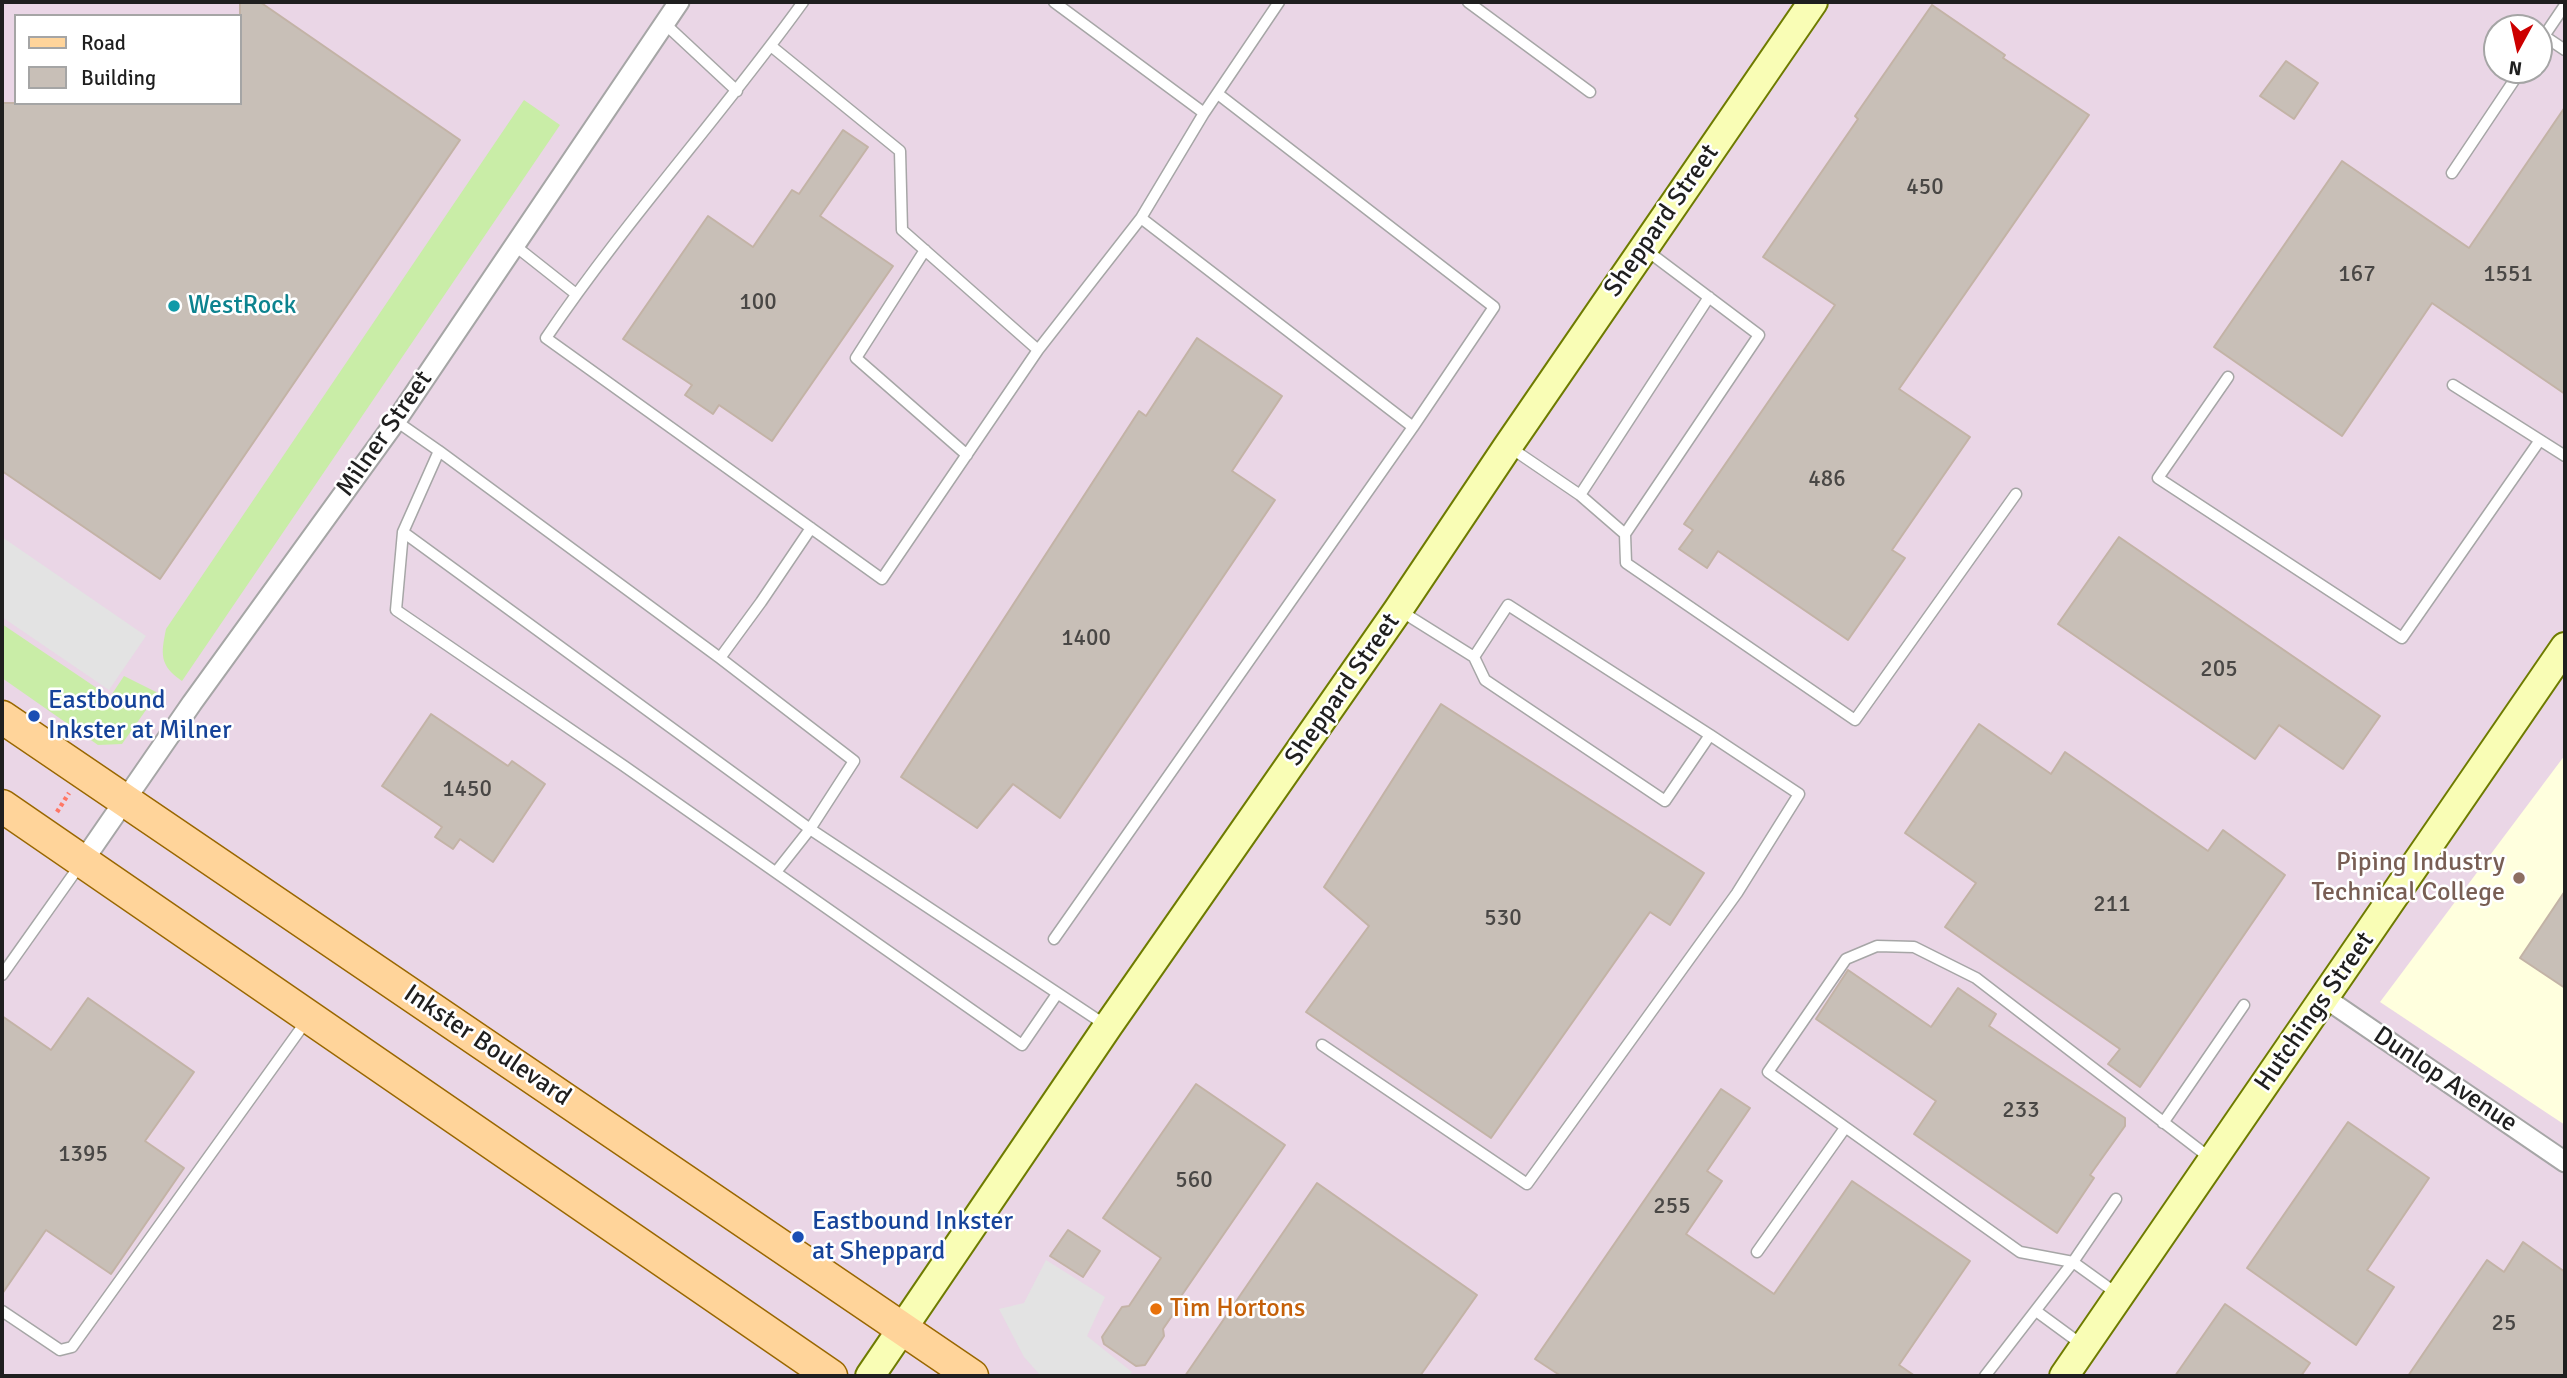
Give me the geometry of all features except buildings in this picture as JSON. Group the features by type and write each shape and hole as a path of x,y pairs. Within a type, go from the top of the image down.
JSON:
{"main road":[{"name":"Inkster Boulevard","path":"2,717 972,1376"},
{"path":"2,806 831,1376"}],"street":[{"name":"Milner Street","path":"83,862 396,421 679,2"},
{"name":"Sheppard Street","path":"870,1376 1813,2"},
{"name":"Hutchings Street","path":"2064,1376 2565,647"},
{"name":"Dunlop Avenue","path":"2325,999 2565,1162"}],"lane":[{"path":"803,2 737,91 576,294 547,338 882,579 1038,351 1141,218 1205,113 1279,2"},
{"path":"1054,2 1205,113"},
{"path":"1468,2 1590,92"},
{"path":"2553,23 2565,5"},
{"path":"664,23 737,91"},
{"path":"771,46 900,151 902,230 1038,351"},
{"path":"2452,173 2512,84"},
{"path":"1054,939 1494,307 1218,94"},
{"path":"1141,218 1413,427"},
{"path":"514,245 576,294"},
{"path":"1643,248 1759,335 1625,534 1626,563 1856,720 2016,494"},
{"path":"925,250 856,359 967,454"},
{"path":"1580,495 1709,297"},
{"path":"2228,377 2158,478 2402,638 2540,440"},
{"path":"2454,385 2565,456"},
{"path":"396,421 720,659 853,761 810,829 776,872"},
{"path":"1508,446 1580,495 1625,534"},
{"path":"439,451 403,532 396,610 1022,1045 1057,994"},
{"path":"720,659 811,528"},
{"path":"403,532 810,829 1108,1026"},
{"path":"1321,1045 1527,1184 1737,893 1799,794 1508,605 1474,657"},
{"path":"1398,610 1474,657 1485,680 1665,801 1710,735"},
{"path":"2,975 83,862"},
{"path":"2119,1296 2073,1262 2020,1252 1768,1072 1846,958 1877,946 1914,947 1976,978 2213,1160"},
{"path":"2163,1123 2244,1005"},
{"path":"2,1311 60,1350 72,1347 309,1017"},
{"path":"1757,1252 1845,1128"},
{"path":"1985,1376 2073,1262 2116,1199"},
{"path":"2036,1311 2084,1346"}],"path":[{"path":"42,834 83,772"}],"shaded area":[{"path":"2,2 2565,2 2565,1376 2,1376"},
{"path":"2,537 146,636 109,690 2,617"},
{"name":"Piping Industry Technical College","path":"2565,755 2565,1125 2380,1002"},
{"path":"1046,1260 1105,1297 1087,1336 1132,1372 1129,1376 1041,1376 1024,1357 999,1309 1024,1303"}],"green space":[{"path":"524,100 560,125 182,681 169,670 164,658 166,629"},
{"path":"2,624 110,697 124,676 158,693 122,744 98,745 2,678"}],"place":[{"name":"WestRock","path":"174,306"},
{"name":"Eastbound Inkster at Milner","path":"34,716"},
{"name":"Piping Industry Technical College","path":"2519,878"},
{"name":"Eastbound Inkster at Sheppard","path":"798,1237"},
{"name":"Tim Hortons","path":"1156,1309"}]}
